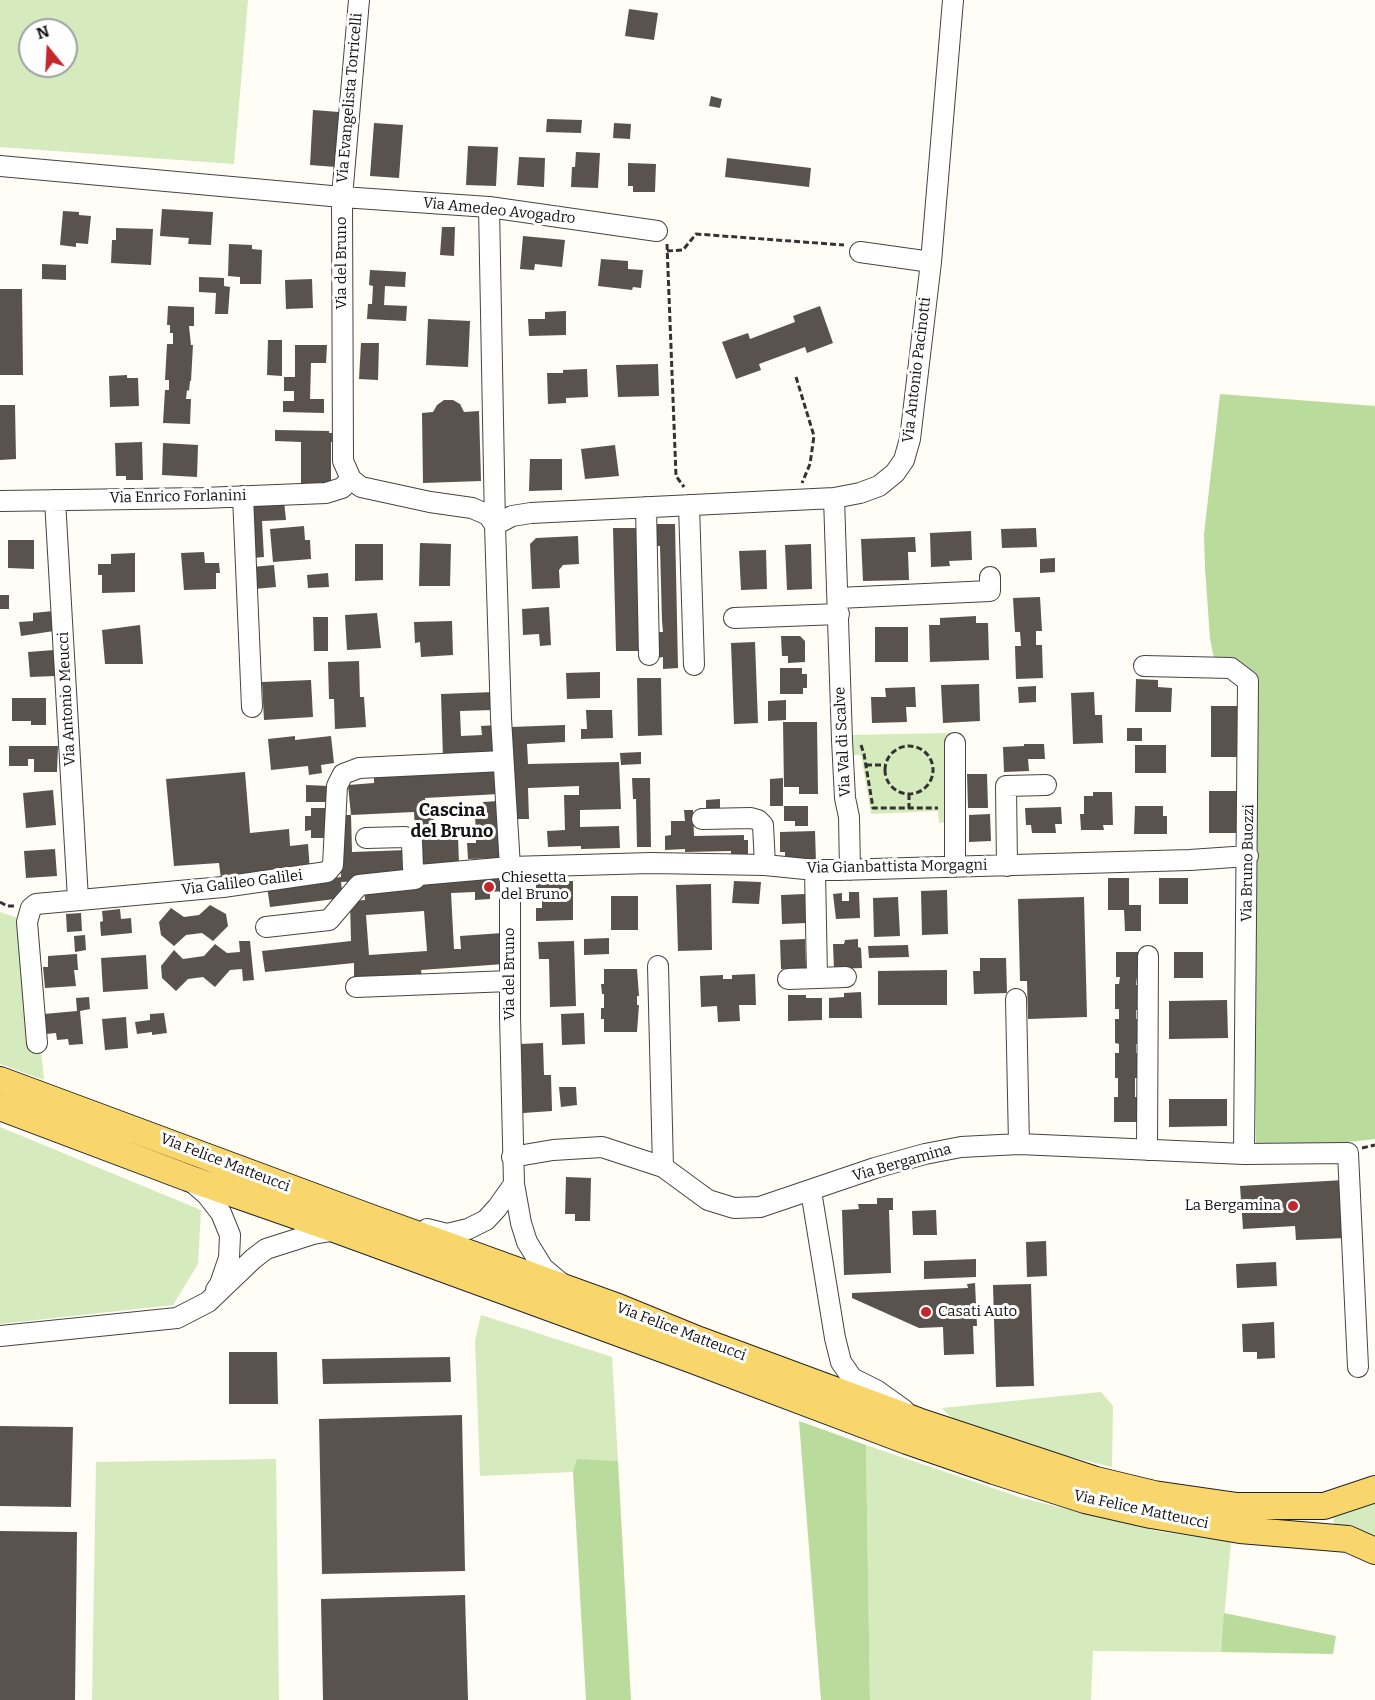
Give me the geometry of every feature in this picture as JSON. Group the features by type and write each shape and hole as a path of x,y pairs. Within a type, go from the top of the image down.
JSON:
{"main road":[{"name":"Via Felice Matteucci","path":"0,1080 569,1291 618,1307 699,1340 918,1421 1096,1480 1192,1501 1237,1506 1324,1506 1375,1489"},
{"name":"Via Felice Matteucci","path":"0,1107 188,1178 690,1359 907,1441 1085,1500 1151,1515 1240,1530 1348,1539 1375,1551"}],"street":[{"name":"Via Evangelista Torricelli","path":"342,197 358,0"},
{"name":"Via Antonio Pacinotti","path":"495,525 512,516 531,513 834,498 860,493 879,486 895,473 904,460 910,439 931,262 954,0"},
{"name":"Via del Bruno","path":"0,166 342,197 343,461 351,479"},
{"name":"Via Amedeo Avogadro","path":"342,197 489,207 657,231"},
{"name":"Via del Bruno","path":"489,207 495,525 503,761 510,867 512,1157 514,1184 527,1242 543,1268 569,1291"},
{"path":"860,252 931,262"},
{"path":"351,479 361,487 430,502 472,508 488,515 495,525"},
{"name":"Via Enrico Forlanini","path":"0,501 326,493 342,488 351,479"},
{"path":"243,496 252,707"},
{"name":"Via Val di Scalve","path":"834,498 842,740 850,870"},
{"name":"Via Antonio Meucci","path":"55,500 78,899"},
{"path":"689,506 694,665"},
{"path":"646,507 649,656"},
{"path":"734,618 990,591 990,577"},
{"name":"Via Bruno Buozzi","path":"1144,666 1232,668 1248,681 1244,1154"},
{"path":"955,743 955,867"},
{"name":"Via Galileo Galilei","path":"37,1043 28,916 31,908 36,904 223,887 327,872 333,865 337,786 343,774 359,768 503,761"},
{"path":"1007,866 1006,786 1046,785"},
{"path":"702,819 751,818 758,820 763,825 765,865"},
{"path":"366,838 405,837 412,842 413,868 420,875"},
{"name":"Via Gianbattista Morgagni","path":"266,927 329,920 359,885 415,879 420,875 510,867 651,863 765,865 815,870 850,870 1190,860 1248,856"},
{"path":"815,870 817,978"},
{"path":"1147,1150 1148,956"},
{"path":"658,966 663,1167"},
{"path":"788,979 846,977"},
{"path":"356,987 510,981"},
{"path":"1016,999 1019,1144"},
{"name":"Via Bergamina","path":"512,1157 553,1150 602,1147 663,1167 708,1200 734,1208 760,1207 875,1168 961,1147 1019,1144 1244,1154 1348,1153 1358,1367"},
{"path":"188,1178 207,1195 221,1213 230,1235 229,1258 220,1284 208,1302"},
{"path":"369,1217 447,1234 468,1229 486,1220 514,1184"},
{"path":"811,1191 841,1362 852,1378 876,1390 918,1421"},
{"path":"0,1336 177,1318 208,1302 266,1249 304,1236 337,1230"}],"path":[{"path":"657,231 665,230 667,251 676,476 688,493 689,506"},
{"path":"667,251 683,250 696,234 850,245 860,252"},
{"path":"793,485 801,485 810,464 814,436 796,377"},
{"path":"842,740 854,741 861,745 873,808 939,808"},
{"path":"914,746 926,753 933,766 931,779 922,790 909,794 898,792 891,787 884,773 885,765 888,757 899,747 914,746"},
{"path":"866,765 885,765"},
{"path":"909,794 909,808"}],"green space":[{"path":"0,0 248,0 234,164 0,147"},
{"path":"1220,394 1375,406 1375,1139 1256,1152 1252,677 1215,663 1210,639 1205,568 1204,534"},
{"path":"950,733 948,822 939,823 938,811 871,814 861,755 850,755 848,735"},
{"path":"0,912 18,918 29,925 44,1080 0,1064"},
{"path":"0,1127 201,1210 198,1264 173,1305 0,1324"},
{"path":"481,1315 612,1357 618,1461 577,1460 573,1472 480,1476 475,1341"},
{"path":"1101,1392 1113,1406 1112,1467 1026,1446 957,1424 942,1408"},
{"path":"799,1421 866,1445 870,1700 821,1700"},
{"path":"866,1445 1022,1498 1157,1531 1231,1542 1221,1652 1093,1651 1091,1700 870,1700"},
{"path":"276,1459 279,1700 92,1700 96,1462"},
{"path":"577,1459 618,1461 631,1700 586,1700 573,1472"},
{"path":"1375,1500 1375,1540 1334,1524 1333,1515"},
{"path":"1224,1613 1336,1636 1333,1654 1221,1652"}],"building":[{"path":"629,9 658,13 654,40 625,36"},
{"path":"711,96 722,99 720,108 709,106"},
{"path":"313,110 339,112 336,167 310,165"},
{"path":"547,119 582,120 581,133 546,132"},
{"path":"374,123 403,125 399,178 370,176"},
{"path":"614,123 631,124 630,139 613,138"},
{"path":"468,146 498,147 496,186 466,185"},
{"path":"576,152 600,153 598,188 571,187 572,167 575,167"},
{"path":"519,157 545,158 544,187 517,185"},
{"path":"727,158 811,168 809,187 725,177"},
{"path":"628,163 656,164 655,192 633,192 633,186 628,186"},
{"path":"162,209 213,212 211,245 188,244 189,238 160,236"},
{"path":"63,211 79,212 79,215 91,216 88,244 76,243 76,247 60,245"},
{"path":"442,227 455,227 454,256 440,255"},
{"path":"116,228 153,229 151,265 111,263 112,240 116,240"},
{"path":"523,236 565,240 562,267 535,264 534,270 520,269"},
{"path":"229,244 252,245 252,249 262,250 261,284 240,284 240,277 228,276"},
{"path":"601,259 628,261 628,269 643,270 641,288 633,287 632,290 598,286"},
{"path":"42,264 66,265 66,280 42,279"},
{"path":"370,270 406,272 405,287 385,286 384,305 407,306 406,321 367,319 368,304 372,304 373,286 369,285"},
{"path":"199,277 224,278 224,286 230,287 228,314 215,314 216,293 199,292"},
{"path":"312,279 313,308 286,309 285,280"},
{"path":"0,289 22,289 23,375 0,375"},
{"path":"168,306 194,307 194,326 189,326 191,345 193,345 191,381 186,399 191,399 190,424 163,423 165,390 169,390 169,380 165,380 167,344 173,344 173,333 170,333 170,325 167,325"},
{"path":"820,306 833,343 807,353 805,347 759,364 761,370 736,379 722,342 748,333 750,339 795,322 793,316"},
{"path":"566,311 566,335 529,336 528,319 545,319 545,312"},
{"path":"428,319 470,321 468,367 426,365"},
{"path":"268,340 282,340 282,376 267,375"},
{"path":"361,343 379,343 378,380 359,379"},
{"path":"295,345 327,345 326,363 311,363 310,399 324,399 324,413 283,412 283,401 294,401 294,391 284,391 284,377 295,377"},
{"path":"658,364 659,396 618,397 616,365"},
{"path":"587,369 588,397 566,398 566,403 548,404 547,373"},
{"path":"127,375 127,378 138,378 139,406 110,407 109,376"},
{"path":"444,400 453,400 460,404 464,412 479,411 481,481 423,483 422,413 433,412"},
{"path":"0,405 15,405 16,459 0,460"},
{"path":"275,430 334,433 334,442 331,442 331,489 301,489 301,442 275,441"},
{"path":"142,442 143,480 126,480 126,476 116,476 115,443"},
{"path":"163,443 198,445 197,477 162,475"},
{"path":"615,445 619,476 585,479 581,449"},
{"path":"530,459 562,459 562,490 529,491"},
{"path":"284,501 286,520 262,521 264,557 252,558 248,504"},
{"path":"654,524 675,524 678,668 663,669 663,657 657,658 656,632 663,632 660,546 655,546"},
{"path":"304,526 305,540 310,540 311,559 273,562 270,529"},
{"path":"613,528 639,528 642,651 616,651"},
{"path":"1036,528 1037,547 1002,548 1001,529"},
{"path":"971,531 972,560 949,561 950,566 931,567 930,533"},
{"path":"578,536 579,564 563,565 559,570 560,588 532,589 530,544 536,538"},
{"path":"915,537 916,552 908,552 909,580 863,581 861,539"},
{"path":"8,540 34,540 34,569 8,568"},
{"path":"420,543 451,544 450,586 419,586"},
{"path":"355,544 383,544 383,580 355,581"},
{"path":"811,544 812,589 787,590 785,545"},
{"path":"766,550 767,589 741,590 739,551"},
{"path":"204,552 205,563 219,563 220,573 216,573 216,589 184,590 181,553"},
{"path":"135,553 135,592 102,593 102,575 98,575 98,564 111,564 111,554"},
{"path":"1055,558 1055,572 1040,573 1040,559"},
{"path":"274,565 276,587 254,589 252,567"},
{"path":"328,573 329,587 308,588 307,575"},
{"path":"0,595 9,595 9,609 0,609"},
{"path":"1040,597 1042,631 1036,631 1036,645 1042,645 1043,678 1016,679 1015,646 1021,646 1020,632 1015,632 1013,598"},
{"path":"549,607 551,645 540,646 539,634 523,635 522,609"},
{"path":"53,611 54,631 21,636 19,622 33,621 33,613"},
{"path":"377,613 381,648 347,650 345,615"},
{"path":"976,616 976,623 988,623 989,660 930,662 929,625 940,625 940,618"},
{"path":"313,617 328,617 328,651 314,651"},
{"path":"452,621 453,655 421,657 420,642 415,643 414,622"},
{"path":"140,625 143,664 105,664 102,630"},
{"path":"875,627 908,627 908,662 875,662"},
{"path":"781,636 800,636 805,641 805,662 788,663 788,656 782,656"},
{"path":"755,642 758,723 734,724 731,643"},
{"path":"54,650 55,676 30,677 28,652"},
{"path":"359,661 360,697 364,697 366,727 335,729 334,699 329,699 328,662"},
{"path":"780,668 802,668 802,674 807,674 807,688 803,688 803,694 780,694"},
{"path":"600,672 600,698 567,699 566,673"},
{"path":"637,678 661,678 662,735 638,736"},
{"path":"1136,679 1158,680 1158,687 1172,688 1171,712 1135,712"},
{"path":"311,680 313,717 264,720 262,682"},
{"path":"979,684 980,721 943,723 941,685"},
{"path":"1036,686 1036,702 1019,703 1018,687"},
{"path":"915,687 916,707 906,707 907,722 872,723 871,697 886,697 885,688"},
{"path":"494,692 494,710 460,711 461,736 482,735 481,726 497,725 498,755 443,758 441,694"},
{"path":"1094,692 1095,715 1102,715 1103,743 1073,744 1071,693"},
{"path":"12,698 46,698 46,725 31,725 31,721 12,721"},
{"path":"786,700 786,720 768,721 768,701"},
{"path":"1211,706 1238,706 1238,757 1211,757"},
{"path":"586,710 612,710 613,738 581,739 581,729 587,729"},
{"path":"783,722 817,722 818,794 799,794 799,787 784,787"},
{"path":"565,725 565,742 527,744 528,764 619,762 621,809 580,810 580,827 619,826 620,848 548,847 547,831 565,830 564,795 579,795 579,786 528,788 529,819 513,819 511,727"},
{"path":"1127,728 1142,728 1142,741 1127,741"},
{"path":"295,736 295,740 331,736 334,763 321,765 322,773 309,775 308,766 271,770 268,739"},
{"path":"1024,744 1044,744 1045,759 1028,759 1029,771 1004,772 1003,747 1024,746"},
{"path":"1135,745 1166,745 1166,773 1135,773"},
{"path":"9,746 58,746 57,772 34,772 34,759 28,759 28,766 9,766"},
{"path":"641,752 641,764 621,765 620,753"},
{"path":"498,765 499,794 425,798 426,807 433,807 435,837 458,836 459,864 417,866 414,812 351,815 348,785 374,783 374,771"},
{"path":"245,772 250,833 289,829 290,846 308,844 310,871 221,879 219,863 174,866 166,779"},
{"path":"967,774 987,774 988,808 968,808"},
{"path":"632,778 650,778 651,847 637,847 636,799 633,799"},
{"path":"783,778 783,806 770,806 770,779"},
{"path":"306,785 329,786 328,802 306,802"},
{"path":"53,790 56,825 26,828 23,793"},
{"path":"1209,791 1238,791 1237,833 1209,833"},
{"path":"1093,792 1112,792 1113,825 1103,825 1104,830 1081,830 1080,814 1084,814 1084,796 1093,796"},
{"path":"720,799 720,812 706,813 706,800"},
{"path":"498,801 499,858 468,859 467,843 476,843 475,812 484,812 483,802"},
{"path":"784,806 808,806 808,826 795,826 795,821 784,821"},
{"path":"1135,806 1163,806 1163,816 1167,816 1167,834 1134,834"},
{"path":"1061,807 1062,824 1055,824 1056,833 1032,833 1031,825 1026,825 1025,808"},
{"path":"311,808 328,808 328,838 311,838 311,830 305,831 305,816 311,816"},
{"path":"684,810 693,810 694,836 744,835 744,840 748,840 748,855 731,855 731,851 665,850 665,836 671,835 671,821 685,821"},
{"path":"990,814 991,841 969,842 969,815"},
{"path":"338,815 351,815 352,852 407,850 408,879 341,882 343,898 270,907 267,886 341,877"},
{"path":"815,831 816,863 785,863 785,852 780,852 780,832"},
{"path":"55,849 57,876 26,878 24,851"},
{"path":"504,873 505,891 490,892 490,899 475,900 475,892 451,893 454,949 461,949 460,936 502,933 504,964 421,970 422,978 354,982 354,963 265,972 262,951 351,941 350,901 365,900 364,886","holes":["424,911 427,951 369,955 366,915"]},
{"path":"1108,878 1129,878 1129,905 1141,905 1141,931 1125,931 1124,910 1108,910"},
{"path":"1159,878 1188,878 1188,904 1159,904"},
{"path":"536,881 573,881 573,920 536,921 536,908 542,908 542,895 536,895"},
{"path":"734,881 761,882 759,904 732,903"},
{"path":"711,884 712,950 678,951 676,885"},
{"path":"947,890 948,934 922,935 921,891"},
{"path":"849,892 859,892 860,918 836,919 833,894 842,893 842,901 849,901"},
{"path":"805,894 806,923 782,924 781,895"},
{"path":"611,896 638,896 638,930 611,930"},
{"path":"898,897 900,936 874,937 873,898"},
{"path":"1084,897 1087,1017 1028,1019 1027,981 1020,981 1018,899"},
{"path":"210,905 226,914 228,926 213,941 202,933 186,935 174,946 161,935 159,922 171,908 184,917 199,915"},
{"path":"120,909 121,919 131,918 132,933 101,936 102,911"},
{"path":"81,913 82,931 67,932 66,914"},
{"path":"85,935 86,950 75,952 74,936"},
{"path":"609,938 609,954 584,955 584,939"},
{"path":"805,939 806,968 781,969 780,940"},
{"path":"858,939 862,968 834,969 833,944 844,944 845,940"},
{"path":"239,941 250,941 254,980 243,981 242,969 230,970 215,987 203,977 188,979 176,991 162,978 161,966 174,950 183,959 204,956 215,944 227,953 240,952"},
{"path":"574,941 576,1006 550,1007 549,959 539,959 538,942"},
{"path":"908,945 909,957 869,958 868,946"},
{"path":"1116,952 1140,952 1140,977 1137,977 1136,985 1139,985 1139,1010 1136,1010 1136,1019 1139,1019 1139,1044 1136,1044 1136,1053 1139,1053 1139,1078 1135,1078 1135,1097 1139,1097 1138,1122 1114,1122 1114,1097 1118,1097 1115,1053 1119,1053 1119,1044 1115,1043 1115,1019 1119,1019 1119,1009 1115,1009 1115,984 1119,984 1120,977 1116,977"},
{"path":"1174,952 1203,952 1203,978 1174,978"},
{"path":"77,954 78,970 74,970 76,986 45,988 43,967 48,967 48,956"},
{"path":"146,955 148,989 103,992 101,958"},
{"path":"980,958 1006,958 1007,993 974,994 973,971 980,971"},
{"path":"604,969 637,969 639,996 637,996 637,1005 639,1005 637,1032 604,1032 601,1008 604,1008 604,994 602,994 601,984 604,984"},
{"path":"947,970 947,1005 878,1005 878,971"},
{"path":"755,974 756,1005 739,1005 740,1021 718,1022 717,1006 701,1007 700,976 723,975 723,979 732,979 732,975"},
{"path":"861,992 862,1018 829,1018 829,998 844,997 844,993"},
{"path":"788,995 822,998 822,1020 788,1021"},
{"path":"89,997 90,1009 80,1011 83,1044 69,1045 68,1039 57,1040 56,1033 46,1034 44,1014 77,1011 76,998"},
{"path":"1227,1000 1228,1038 1169,1039 1169,1001"},
{"path":"164,1013 167,1033 137,1034 135,1022 150,1020 150,1014"},
{"path":"584,1013 585,1044 562,1045 561,1014"},
{"path":"126,1017 128,1048 105,1050 102,1019"},
{"path":"543,1043 544,1075 551,1075 552,1111 523,1113 520,1044"},
{"path":"559,1087 576,1087 577,1105 561,1107"},
{"path":"1169,1099 1227,1099 1227,1126 1169,1127"},
{"path":"566,1177 591,1178 590,1221 575,1221 575,1214 565,1214"},
{"name":"La Bergamina","path":"1344,1180 1346,1238 1296,1240 1295,1226 1243,1229 1240,1186"},
{"path":"877,1198 893,1198 893,1210 889,1210 891,1273 844,1275 842,1210 859,1209 858,1204 877,1204"},
{"path":"936,1210 937,1235 913,1235 912,1211"},
{"path":"1046,1241 1047,1276 1027,1277 1026,1242"},
{"path":"976,1259 976,1277 924,1279 924,1261"},
{"path":"1276,1262 1277,1286 1237,1288 1236,1264"},
{"name":"Casati Auto","path":"975,1283 977,1326 973,1326 974,1354 944,1355 943,1327 919,1328 852,1298 852,1293 968,1288 967,1284"},
{"path":"1031,1284 1034,1386 996,1387 993,1285"},
{"path":"1274,1322 1275,1358 1257,1359 1257,1352 1243,1352 1242,1324"},
{"path":"229,1352 277,1352 278,1404 229,1404"},
{"path":"450,1357 451,1382 323,1384 322,1359"},
{"path":"462,1415 465,1571 322,1574 319,1419"},
{"path":"0,1426 73,1427 71,1507 0,1506"},
{"path":"0,1531 77,1532 75,1700 0,1700"},
{"path":"465,1595 468,1700 323,1700 321,1599"}],"place":[{"name":"Chiesetta del Bruno","path":"489,887"},
{"name":"La Bergamina","path":"1293,1206"},
{"name":"Casati Auto","path":"926,1312"}],"district":[{"name":"Cascina del Bruno","path":"452,821"}]}
